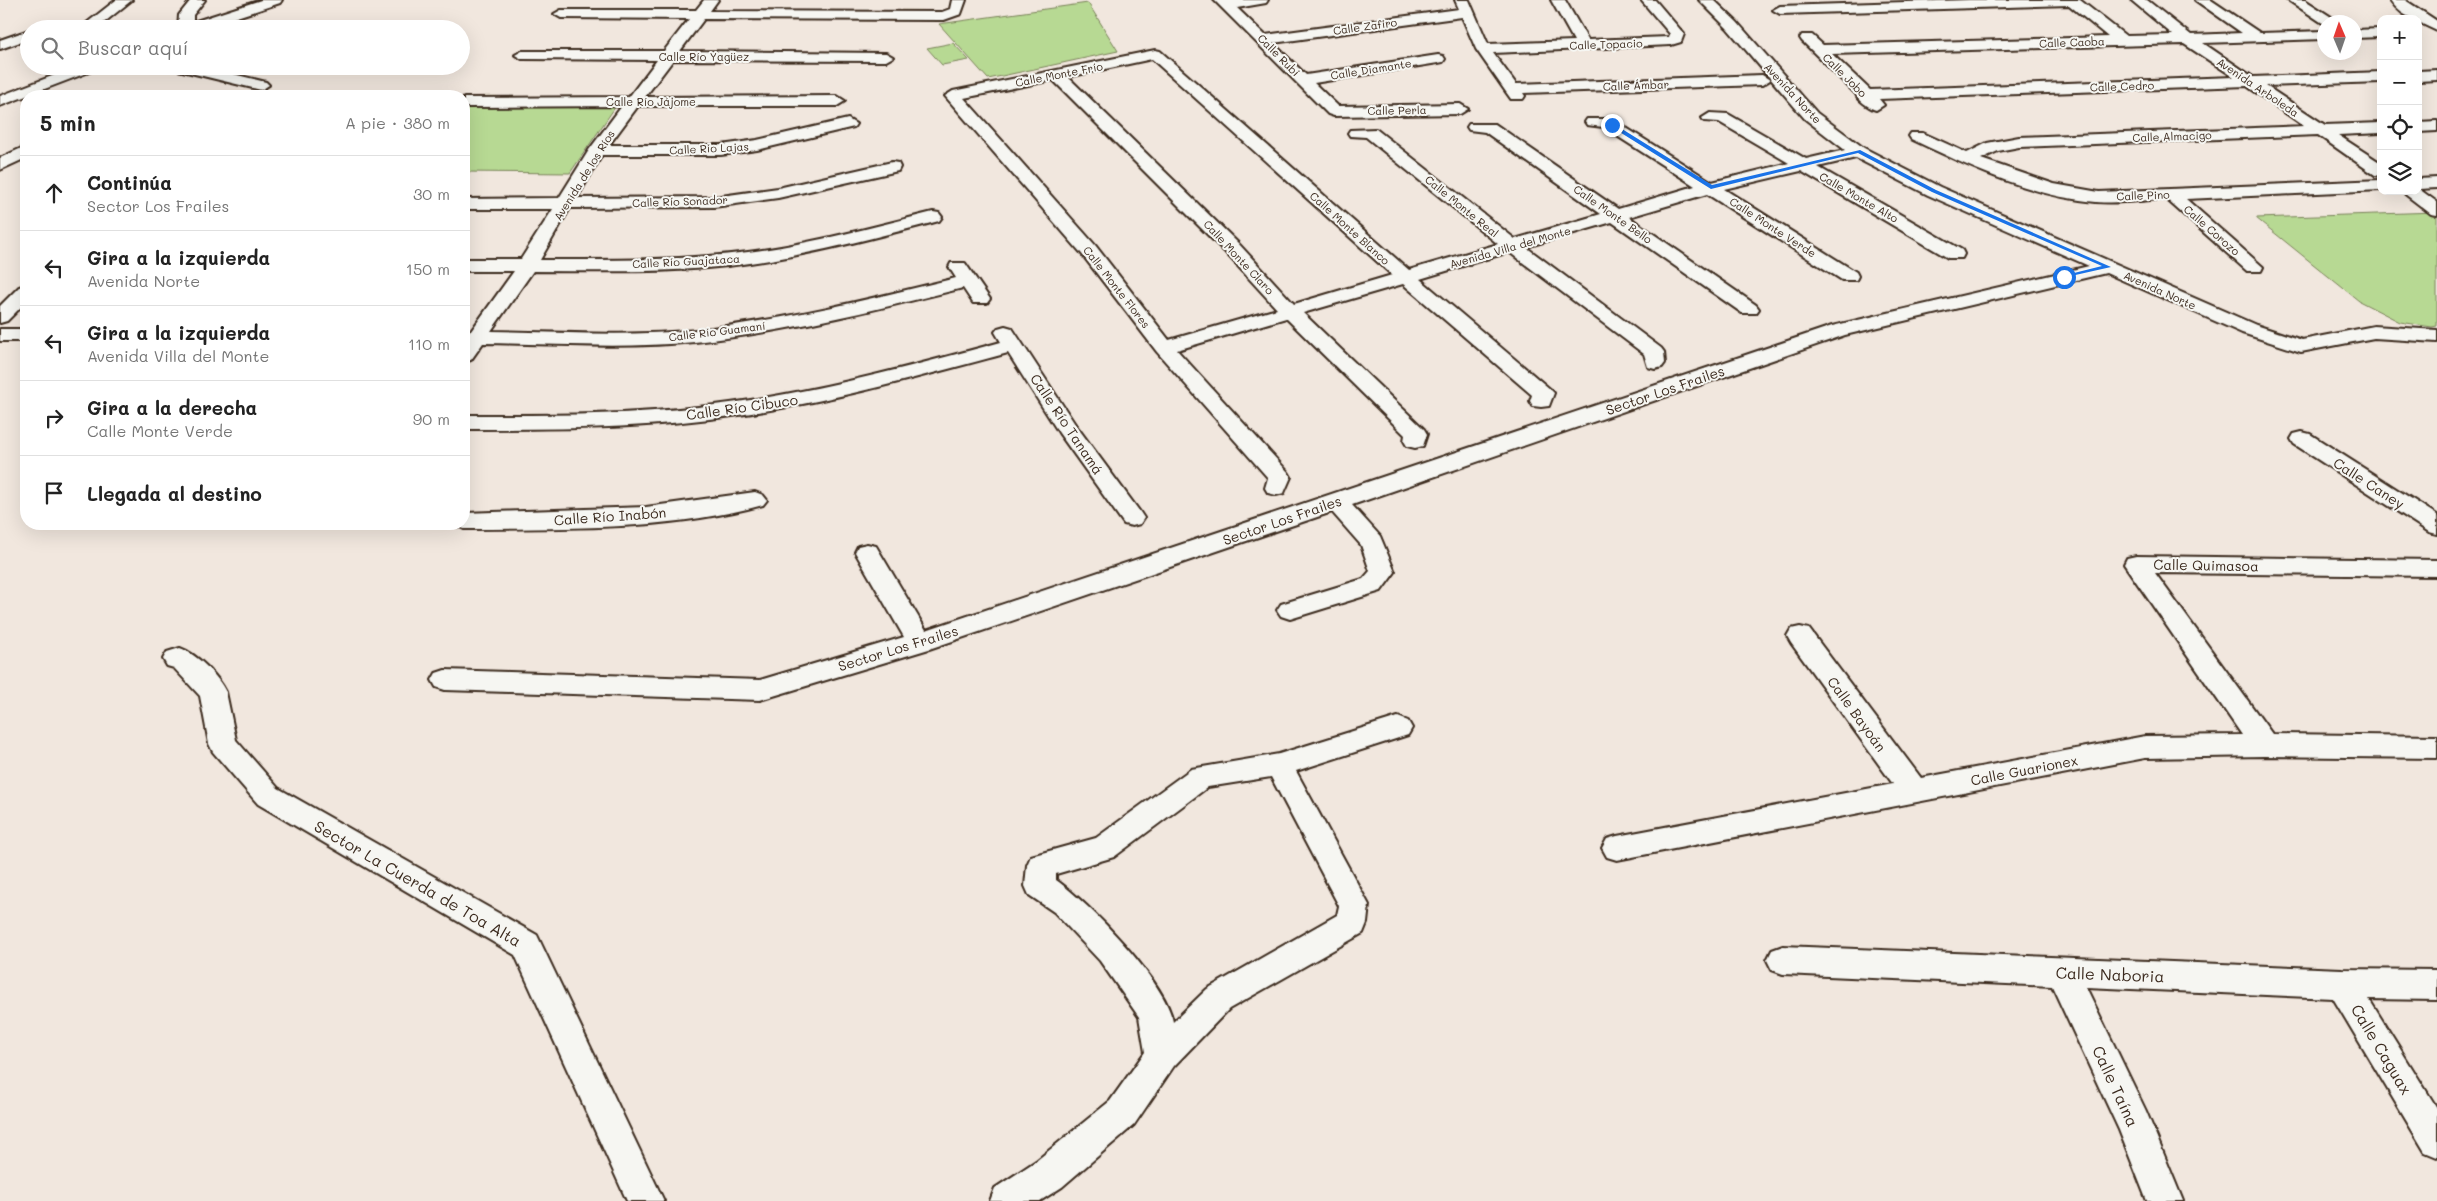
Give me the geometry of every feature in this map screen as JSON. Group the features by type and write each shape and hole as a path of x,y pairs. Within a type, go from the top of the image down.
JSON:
{"street":[{"path":"98,20 125,0"},
{"path":"186,20 186,15 198,0"},
{"path":"214,20 276,0"},
{"name":"Avenida de los Ríos","path":"471,337 528,264 567,203 597,150 632,101 711,0"},
{"path":"561,14 944,16 956,11 959,0"},
{"path":"1224,2 1261,0"},
{"path":"1558,0 1584,45"},
{"name":"Calle Topacio","path":"1484,49 1671,41 1676,39 1677,34 1648,0"},
{"name":"Avenida Norte","path":"1706,0 1732,26 1811,116 1855,149 1934,191 2249,329 2301,346 2374,332 2437,336"},
{"name":"Avenida Arboleda","path":"2138,0 2186,38 2377,168"},
{"path":"2202,0 2257,37"},
{"path":"2295,0 2320,15"},
{"path":"2397,0 2404,8 2437,27"},
{"path":"1779,10 2071,1 2121,40"},
{"name":"Calle Rubí","path":"1224,2 1334,111"},
{"path":"1464,6 1484,49"},
{"name":"Calle Zafiro","path":"1264,40 1464,6"},
{"path":"2422,32 2437,31"},
{"path":"2362,34 2377,33"},
{"name":"Calle Caoba","path":"1820,50 2317,35"},
{"path":"0,45 20,37"},
{"name":"Calle Jobo","path":"1807,38 1863,94 1883,111"},
{"name":"Calle Ámbar","path":"1484,49 1514,92 1762,80"},
{"name":"Calle Monte Frío","path":"962,92 1057,75 1155,54"},
{"name":"Calle Monte Blanco","path":"1155,54 1402,274 1543,393 1541,401"},
{"name":"Calle Río Yagüez","path":"522,56 886,57"},
{"name":"Calle Diamante","path":"1304,80 1438,59"},
{"path":"29,90 68,75"},
{"path":"217,75 260,85"},
{"name":"Calle Monte Claro","path":"1057,75 1231,247 1286,307 1416,434 1415,441"},
{"path":"2422,76 2437,75"},
{"name":"Calle Cedro","path":"1863,94 2377,77"},
{"name":"Calle Monte Flores","path":"962,92 953,96 1088,249 1160,344 1280,477 1276,488"},
{"path":"0,101 20,93"},
{"name":"Calle Río Jájome","path":"470,102 632,101 842,114"},
{"name":"Calle Perla","path":"1334,111 1460,109"},
{"path":"842,114 862,138"},
{"name":"Calle Río Lajas","path":"597,150 720,150 757,145 842,114"},
{"name":"Calle Monte Alto","path":"1710,118 1722,117 1954,254"},
{"name":"Calle Monte Verde","path":"1592,122 1606,122 1849,276"},
{"path":"2422,127 2437,126"},
{"name":"Calle Monte Bello","path":"1475,127 1489,127 1749,309"},
{"name":"Calle Almacigo","path":"1966,159 1993,147 2018,142 2377,128"},
{"name":"Calle Monte Real","path":"1356,132 1370,132 1508,243 1654,352 1655,363"},
{"name":"Calle Pino","path":"1917,136 1966,159 2044,189 2070,195 2099,197 2377,185"},
{"name":"Avenida Villa del Monte","path":"1160,344 1707,185 1855,149"},
{"path":"0,164 20,153"},
{"name":"Calle Río Sonador","path":"470,204 691,203 748,198 888,162 905,182"},
{"path":"2422,184 2437,183"},
{"name":"Calle Corozo","path":"2170,194 2254,266"},
{"path":"2416,195 2437,210"},
{"name":"Calle Río Guajataca","path":"470,265 638,265 723,261 838,241 934,217"},
{"name":"Sector Los Frailes","path":"445,680 634,688 760,690 920,642 1839,330 2108,267"},
{"name":"Calle Río Guamaní","path":"471,337 621,339 694,336 833,314 962,274 980,299"},
{"path":"0,317 20,297"},
{"path":"0,335 20,335"},
{"name":"Calle Río Cibuco","path":"470,422 619,421 763,406 836,392 1009,337"},
{"name":"Calle Río Tanamá","path":"1009,337 1067,428 1132,518"},
{"name":"Calle Caney","path":"2302,439 2437,526"},
{"name":"Calle Río Inabón","path":"470,521 616,517 722,507 755,500"},
{"path":"1290,610 1372,585 1383,572 1372,542 1336,502"},
{"path":"867,552 920,642"},
{"name":"Calle Quimasoa","path":"2264,745 2136,564 2437,568"},
{"name":"Calle Bayoán","path":"1800,636 1914,791"},
{"name":"Sector La Cuerda de Toa Alta","path":"176,659 180,658 213,692 223,744 268,796 526,945 646,1201"},
{"path":"1162,1054 1155,1012 1110,951 1065,903 1040,886 1042,865 1104,848 1137,826 1201,777 1279,765 1398,728"},
{"name":"Calle Guarionex","path":"1617,848 2145,747 2264,745 2437,747"},
{"path":"1008,1201 1049,1174 1122,1113 1162,1054 1218,999 1352,923 1354,905 1279,765"},
{"name":"Calle Naboria","path":"1782,960 2342,984 2437,985"},
{"name":"Calle Taína","path":"2062,972 2134,1123 2165,1201"},
{"name":"Calle Caguax","path":"2342,984 2437,1140"}],"green space":[{"path":"1088,3 1118,51 988,79 939,24"},
{"path":"953,43 969,60 942,65 927,48"},
{"path":"618,103 570,173 470,172 470,104"},
{"path":"2437,212 2437,326 2432,327 2400,322 2359,301 2256,218"}],"route":[{"path":"1612,125 1711,187 1858,152 1934,191 2108,267 2064,277"}]}
